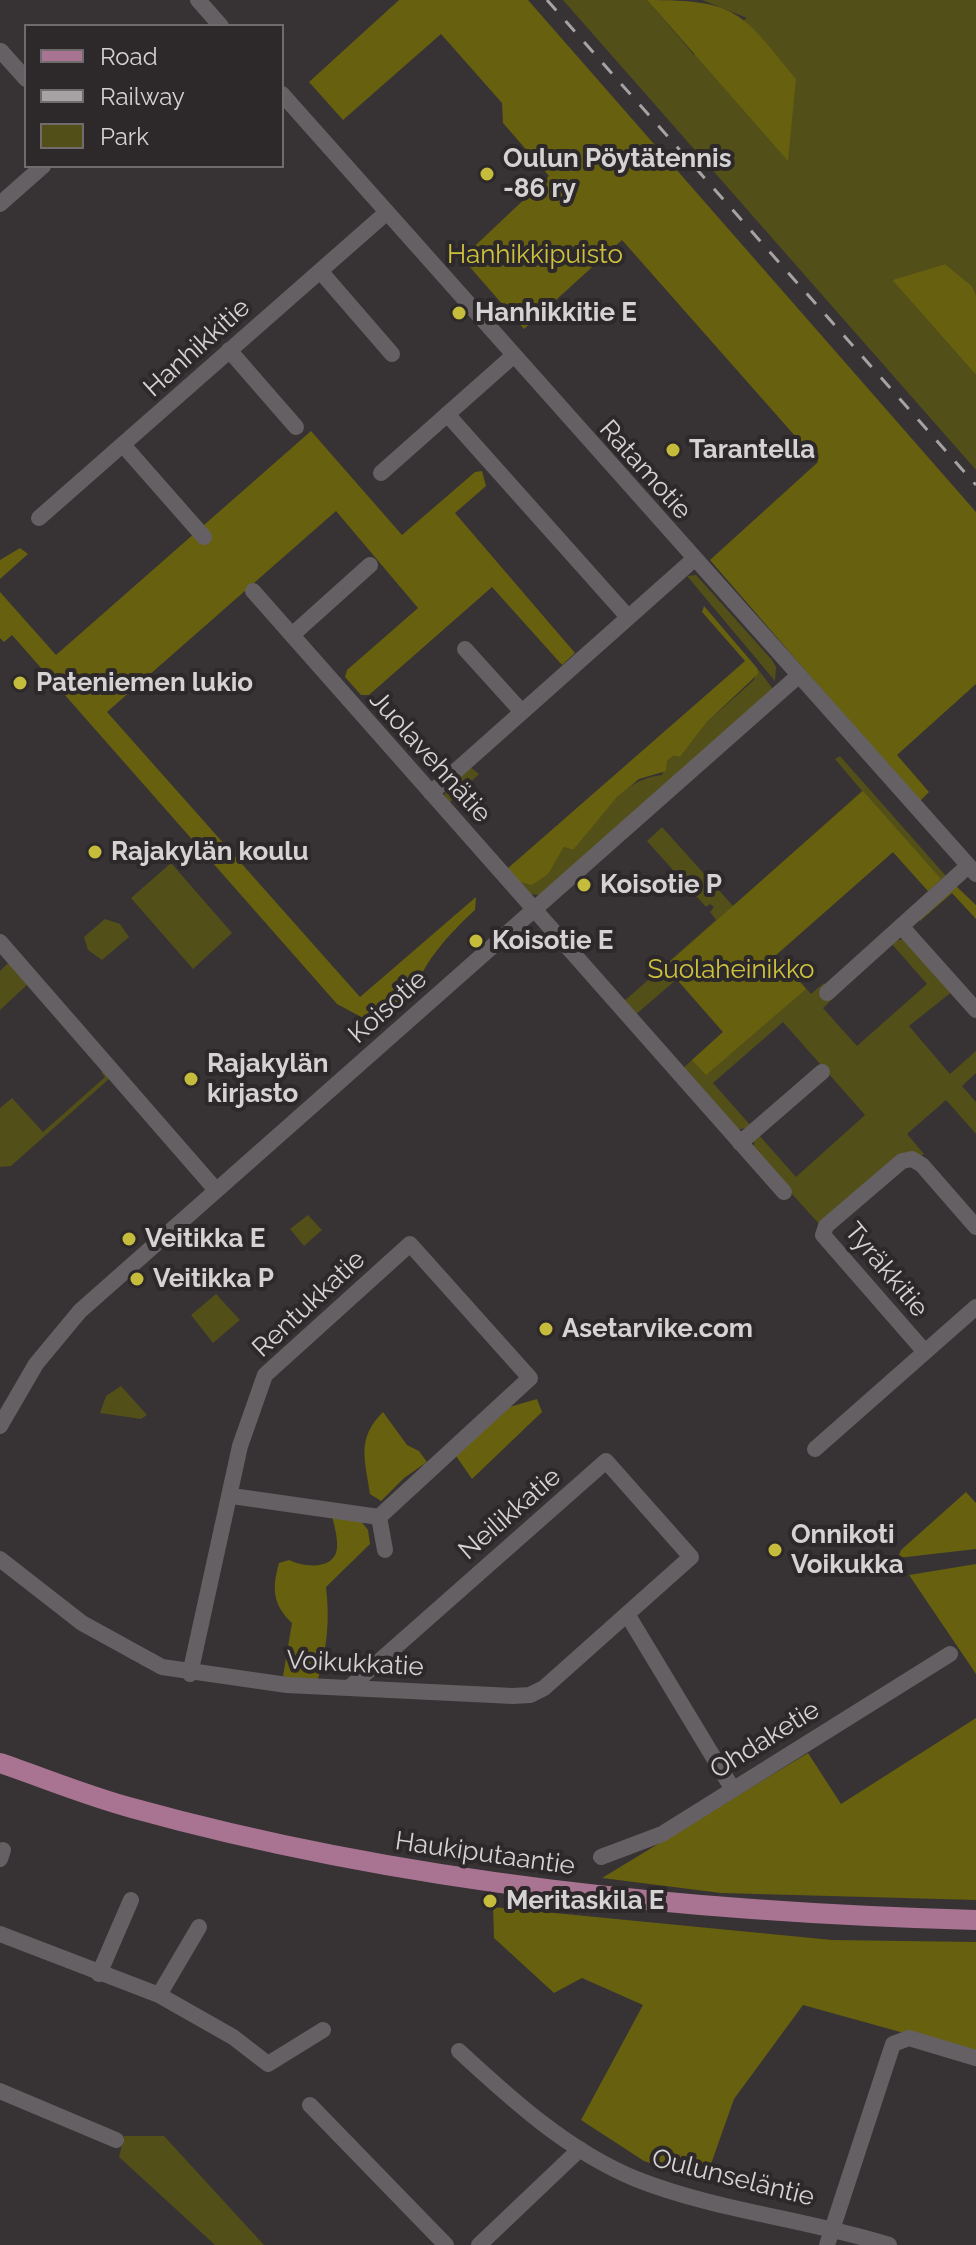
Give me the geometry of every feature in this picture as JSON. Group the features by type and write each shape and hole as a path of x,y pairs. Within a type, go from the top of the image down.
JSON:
{"main road":[{"name":"Haukiputaantie","path":"0,1763 128,1807 238,1836 396,1869 631,1900 873,1917 976,1920"}],"street":[{"path":"198,0 212,23"},
{"path":"1,51 24,77"},
{"name":"Ratamotie","path":"284,96 797,677 972,870"},
{"path":"0,204 41,168"},
{"name":"Hanhikkitie","path":"39,518 386,213"},
{"path":"321,272 392,354"},
{"path":"229,350 296,427"},
{"path":"381,473 513,356"},
{"path":"447,414 628,617"},
{"path":"124,446 204,537"},
{"path":"431,793 693,560"},
{"path":"292,635 370,565"},
{"name":"Juolavehnätie","path":"253,591 784,1192"},
{"path":"465,649 522,712"},
{"name":"Koisotie","path":"0,1426 36,1364 66,1326 797,677"},
{"path":"827,993 901,926 972,870"},
{"path":"901,926 976,1010"},
{"path":"0,942 216,1190"},
{"path":"740,1143 822,1072"},
{"name":"Tyräkkitie","path":"925,1352 823,1235 826,1226 902,1161 912,1159 922,1165 976,1227"},
{"name":"Rentukkatie","path":"190,1674 232,1496 240,1446 265,1375 410,1244 530,1378 379,1517"},
{"path":"815,1449 976,1307"},
{"name":"Neilikkatie","path":"350,1687 606,1461 691,1557"},
{"path":"232,1496 379,1517 385,1550"},
{"name":"Voikukkatie","path":"0,1559 82,1623 162,1667 190,1674 287,1685 530,1695 544,1688 691,1557"},
{"path":"627,1614 732,1788"},
{"name":"Ohdaketie","path":"601,1857 662,1834 950,1654"},
{"path":"99,1974 131,1900"},
{"path":"159,1995 199,1927"},
{"path":"0,1934 159,1995 233,2037 268,2064 323,2030"},
{"path":"827,2245 893,2044 909,2038 976,2058"},
{"name":"Oulunseläntie","path":"459,2051 518,2105 580,2149 636,2179 724,2205 831,2227 889,2245"},
{"path":"0,2091 116,2140"},
{"path":"310,2105 446,2245"},
{"path":"479,2245 580,2149"}],"green space":[{"name":"Hanhikkipuisto","path":"399,0 528,0 976,512 976,684 897,755 929,792 919,802 710,560 818,462 622,240 524,329 462,258 549,176 503,123 502,103 441,34 343,120 309,82"},
{"path":"563,0 647,0 694,55 747,18 702,0 976,0 976,295 972,286 945,264 892,280 976,375 976,470"},
{"path":"647,0 720,7 735,14 762,38 796,79 788,161"},
{"path":"945,264 972,286 976,295 976,375 892,280"},
{"path":"311,431 402,535 475,472 482,471 486,486 455,513 575,653 562,665 492,587 369,695 361,695 345,677 347,670 418,608 336,511 107,712 360,997 476,897 475,910 446,939 428,963 414,1000 374,1012 365,1019 337,1004 12,635 4,642 0,638 0,592 56,655"},
{"path":"20,548 28,554 0,579 0,560"},
{"path":"696,575 772,660 776,667 775,681 687,576"},
{"path":"704,606 757,668 758,674 707,722 680,757 673,756 667,761 666,771 639,779 617,797 573,850 564,847 548,874 532,885 520,882 507,869 745,661 702,612"},
{"path":"757,668 773,689 540,895 529,894 444,799 446,786 470,767 479,774 450,802 507,869 538,877 547,874 564,847 572,850 622,793 647,778 662,775 667,761 673,756 680,757 707,722 754,680"},
{"name":"Suolaheinikko","path":"840,756 946,876 928,891 893,852 776,955 811,994 824,983 832,993 839,993 823,1008 857,1046 927,984 890,942 903,939 953,991 909,1026 950,1074 976,1051 976,1073 962,1086 976,1102 976,1134 946,1100 907,1134 924,1154 820,1225 754,1152 754,1137 758,1134 796,1177 865,1115 783,1022 713,1083 752,1127 735,1130 681,1070 723,1032 677,979 634,1016 622,1003 716,920 710,912 714,907 710,904 706,907 647,841 662,827 733,906 862,791 835,759"},
{"path":"863,791 941,879 928,891 893,852 776,955 806,989 706,1075 692,1060 723,1032 665,966"},
{"path":"171,863 232,933 193,969 131,898"},
{"path":"955,885 976,905 976,919 952,893 920,921 918,918"},
{"path":"105,919 120,924 129,937 102,960 88,950 84,937"},
{"path":"11,964 28,984 0,1010 0,971"},
{"path":"104,1070 109,1079 11,1166 0,1167 0,1108 12,1098 43,1132 105,1077 101,1072"},
{"path":"308,1215 322,1230 304,1246 290,1229"},
{"path":"216,1294 240,1320 213,1343 191,1315"},
{"path":"121,1386 147,1415 141,1419 100,1413 106,1396"},
{"path":"537,1399 542,1412 472,1479 456,1456 506,1408"},
{"path":"383,1412 407,1445 419,1451 427,1462 404,1478 381,1501 370,1494 364,1450 369,1431"},
{"path":"966,1492 976,1503 976,1549 898,1558 901,1550"},
{"path":"332,1515 359,1519 368,1530 370,1544 326,1587 327,1634 318,1679 300,1682 283,1676 292,1623 277,1602 277,1572 279,1563 289,1560 309,1565 330,1561 337,1548"},
{"path":"976,1564 976,1674 909,1575"},
{"path":"976,1718 976,1900 721,1893 602,1878 808,1753 841,1804"},
{"path":"493,1907 832,1940 976,1942 976,2053 803,2005 734,2099 705,2181 644,2161 581,2120 643,2005 582,1978 554,1993 494,1938"},
{"path":"124,2136 164,2136 264,2245 215,2245 119,2157"}],"railway":[{"path":"547,0 976,485"}],"place":[{"name":"Oulun Pöytätennis -86 ry","path":"487,174"},
{"name":"Hanhikkitie E","path":"459,313"},
{"name":"Tarantella","path":"673,450"},
{"name":"Pateniemen lukio","path":"20,683"},
{"name":"Rajakylän koulu","path":"95,852"},
{"name":"Koisotie P","path":"584,885"},
{"name":"Koisotie E","path":"476,941"},
{"name":"Rajakylän kirjasto","path":"191,1079"},
{"name":"Veitikka E","path":"129,1239"},
{"name":"Veitikka P","path":"137,1279"},
{"name":"Asetarvike.com","path":"546,1329"},
{"name":"Onnikoti Voikukka","path":"775,1550"},
{"name":"Meritaskila E","path":"490,1901"}]}
